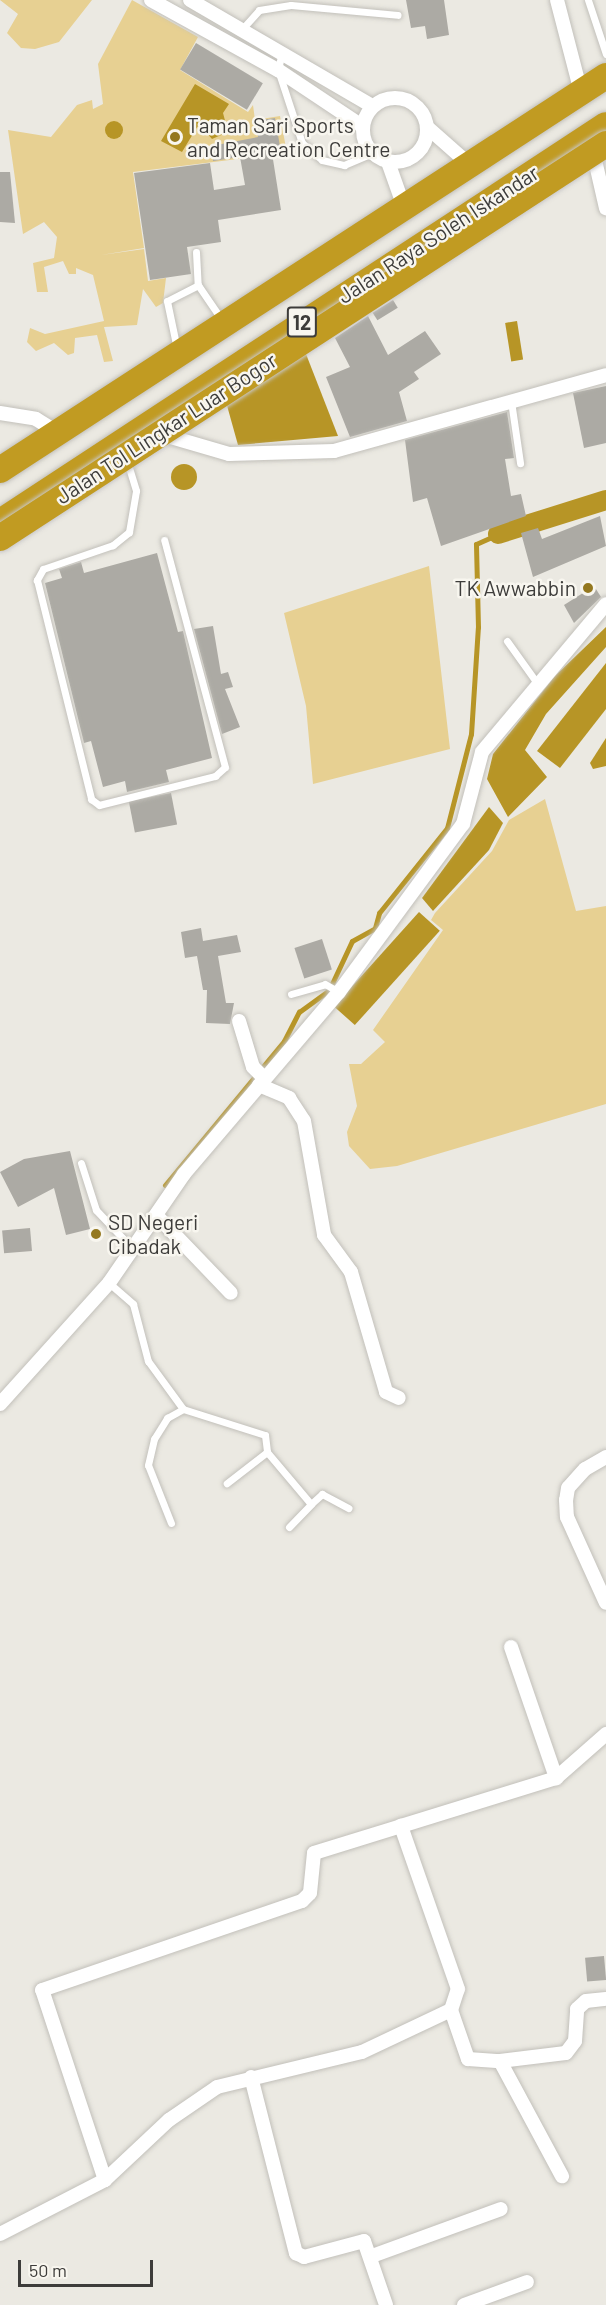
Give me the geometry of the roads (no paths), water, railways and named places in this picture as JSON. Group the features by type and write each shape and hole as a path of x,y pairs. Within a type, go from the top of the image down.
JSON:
{"highway":[{"name":"Jalan Raya Soleh Iskandar","path":"0,470 606,76"},
{"name":"Jalan Tol Lingkar Luar Bogor","path":"0,504 606,111"},
{"name":"Jalan Raya Soleh Iskandar","path":"0,522 141,426 603,131"},
{"name":"Jalan Tol Lingkar Luar Bogor","path":"0,538 603,131"}],"street":[{"path":"151,0 278,70 362,126 372,153 388,162 404,207"},
{"path":"190,0 243,28 372,106"},
{"path":"557,0 581,92"},
{"path":"362,126 372,106 392,97 406,99 423,113 427,127 470,165"},
{"path":"388,162 415,155 427,127"},
{"path":"603,131 606,208"},
{"path":"141,426 176,441 229,454 334,452 606,375"},
{"path":"0,413 36,419 57,432"},
{"path":"0,1404 109,1283 158,1217 184,1174 259,1076 336,990 462,824 483,752 537,683 606,604"},
{"path":"239,1020 259,1076 289,1098 304,1121 324,1235 351,1272 386,1392 399,1398"},
{"path":"158,1217 231,1293"},
{"path":"606,1457 585,1468 568,1488 566,1500 567,1517 606,1603"},
{"path":"511,1647 556,1778"},
{"path":"105,2180 42,1990 302,1901 310,1893 311,1861 321,1848 556,1778 606,1734"},
{"path":"401,1826 458,1989 451,2010 468,2059 500,2061 566,2053 575,2041 577,2009 586,2001 606,1999"},
{"path":"0,2234 105,2180 192,2101 251,2077 368,2050 451,2010"},
{"path":"500,2061 562,2176"},
{"path":"251,2077 296,2253 304,2257 359,2241 368,2244 386,2305"},
{"path":"372,2256 501,2209"},
{"path":"464,2305 527,2282"}],"lane":[{"path":"588,0 606,54"},
{"path":"243,28 259,10 291,5 398,15"},
{"path":"282,52 278,70 302,143 322,159 344,165 372,153"},
{"path":"196,252 198,285 225,324"},
{"path":"179,354 167,301 198,285"},
{"path":"511,401 520,463"},
{"path":"114,444 135,476 129,532 113,545 43,569 37,580 92,799 99,805 215,776 225,767 164,540"},
{"path":"507,641 537,683"},
{"path":"291,994 325,984 336,990"},
{"path":"81,1163 96,1210 134,1250"},
{"path":"109,1283 133,1304 148,1360 183,1409 265,1435 267,1452 311,1504"},
{"path":"171,1523 152,1479 149,1454 159,1430 183,1409"},
{"path":"227,1483 267,1452"},
{"path":"289,1527 322,1494 348,1508"}],"waterway":[{"path":"498,534 606,500"},
{"path":"165,1185 284,1041 299,1012 329,990 352,941 375,928 379,913 447,828 471,734 478,627 476,544 498,534"}],"place":[{"name":"Taman Sari Sports and Recreation Centre","path":"175,137"},
{"name":"TK Awwabbin","path":"588,588"},
{"name":"SD Negeri Cibadak","path":"96,1234"}]}
